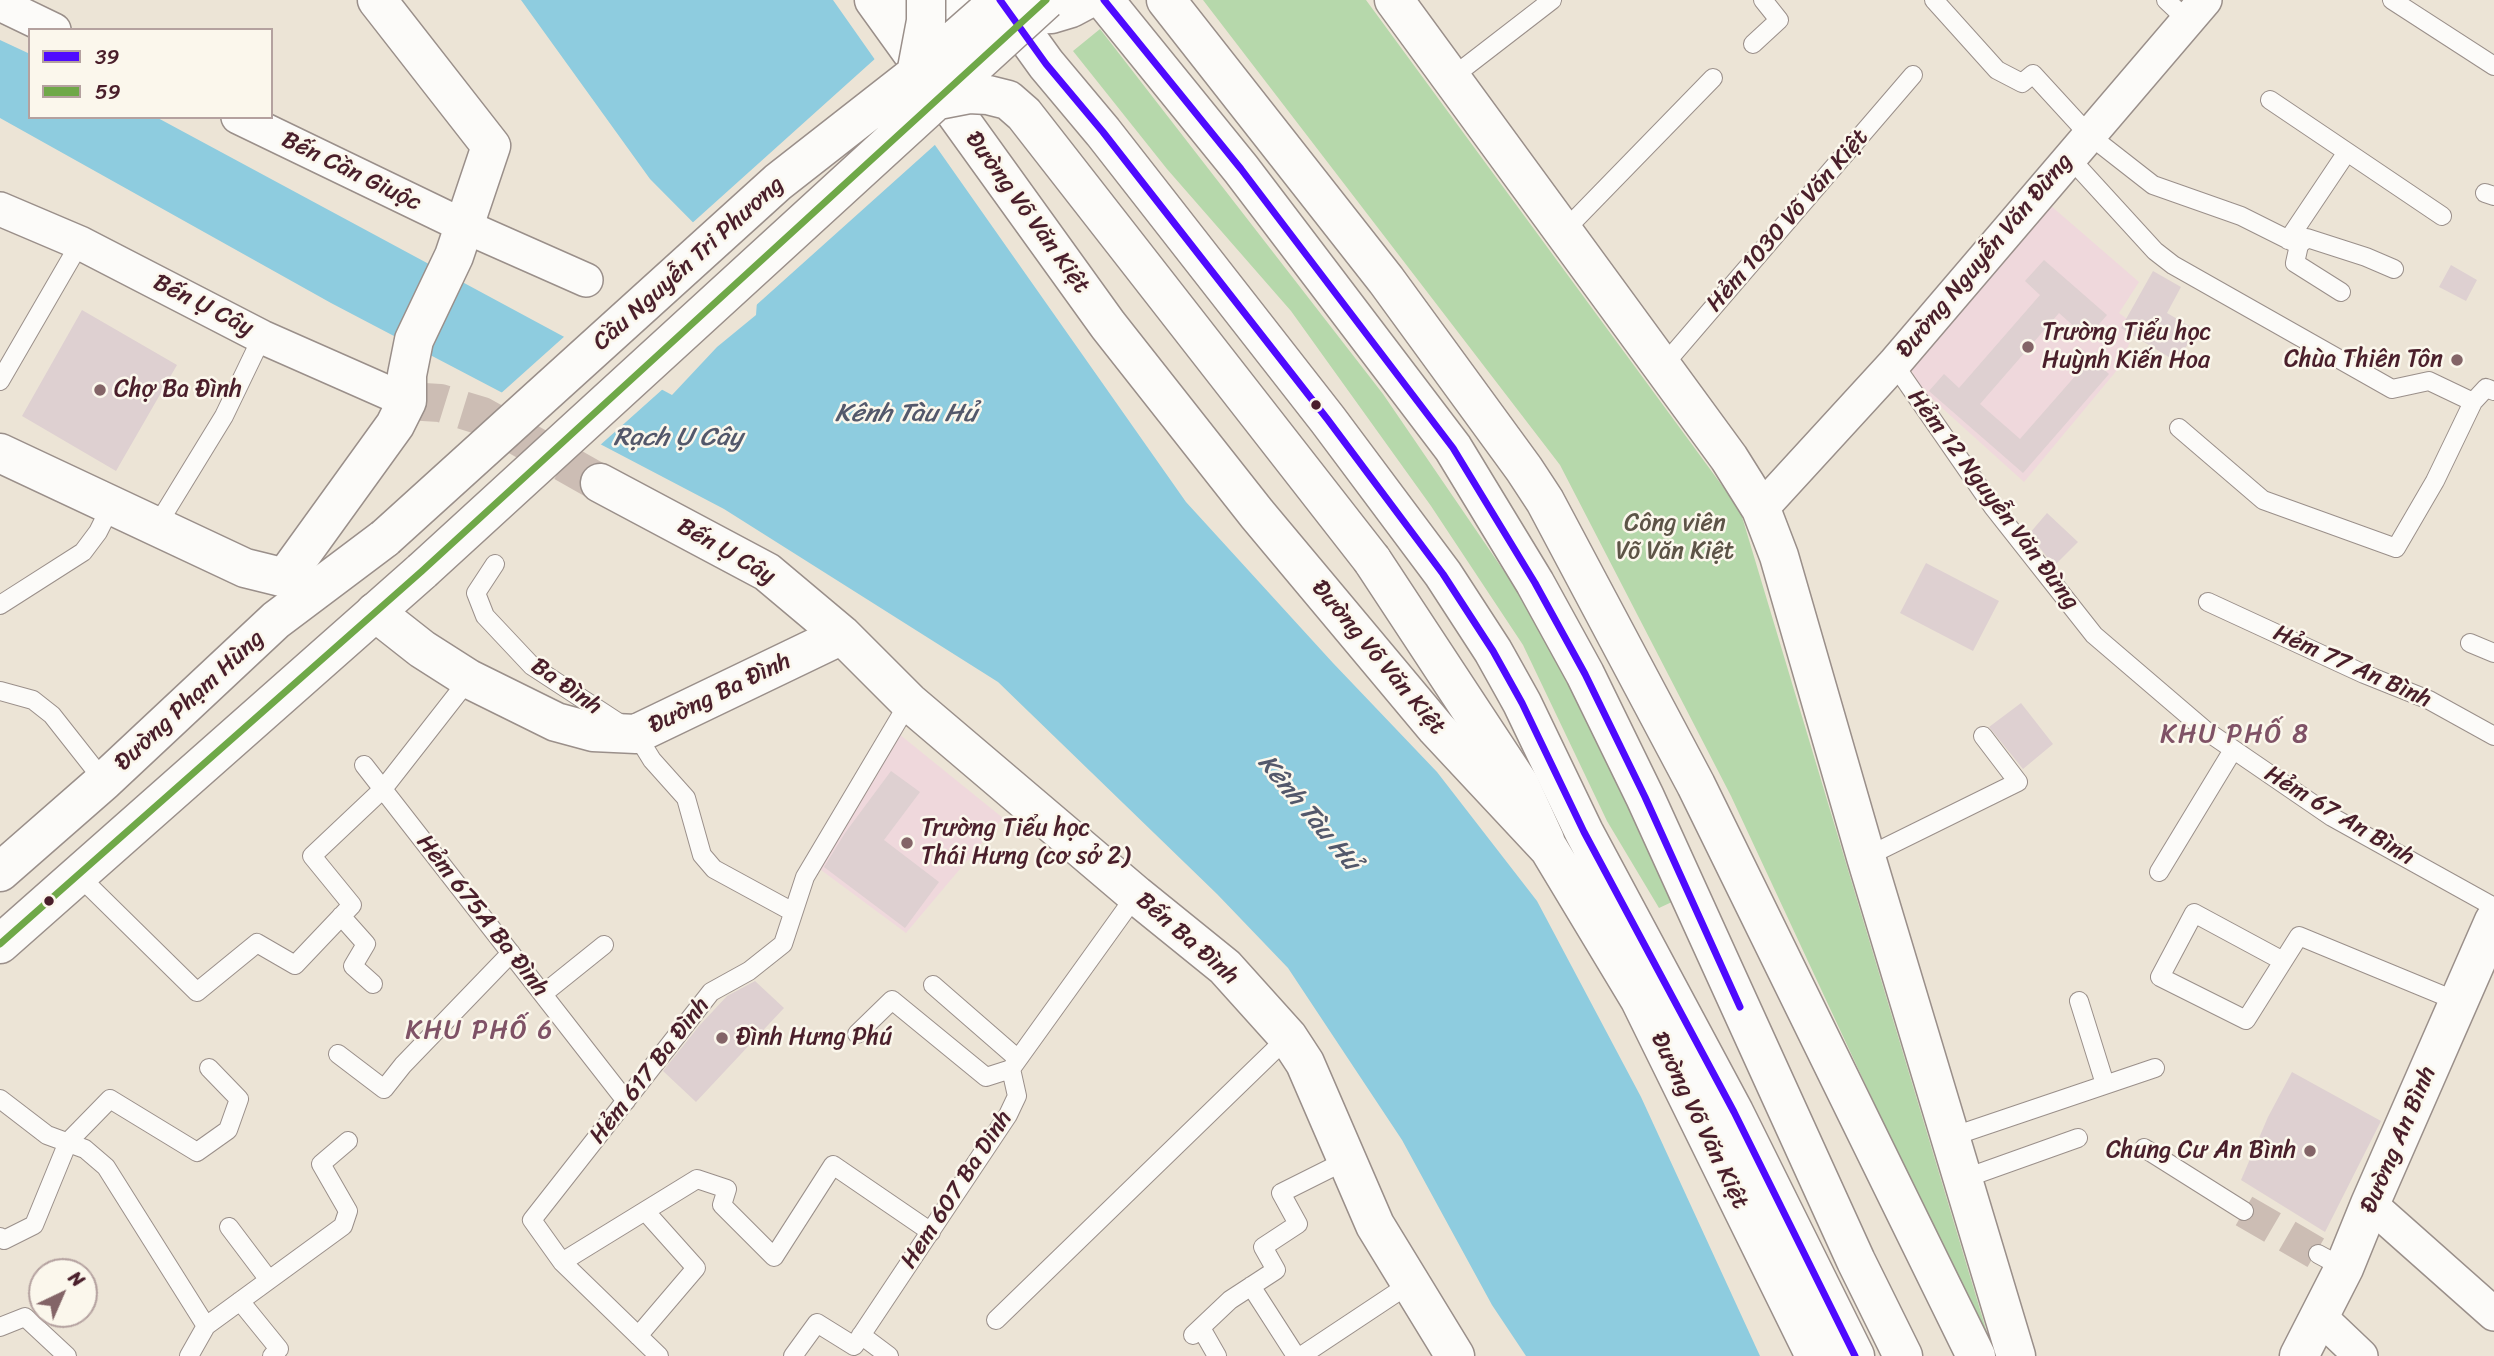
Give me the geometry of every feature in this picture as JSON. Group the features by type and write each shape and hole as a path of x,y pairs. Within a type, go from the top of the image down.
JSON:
{"main road":[{"path":"0,453 245,568 303,581 407,401 407,375 414,340 459,241 491,146 377,0"},
{"name":"Đường Võ Văn Kiệt","path":"874,0 1108,325 1257,514 1436,727 1549,849 1640,1000 1815,1356"},
{"path":"904,0 914,5 946,11 1004,5 1051,14 1086,0"},
{"path":"926,0 927,87 1008,100 1024,114 1372,560 1520,785 1549,849"},
{"name":"Cầu Nguyễn Tri Phương","path":"385,538 778,182 927,87 1046,0"},
{"path":"1104,0 1241,169 1453,448 1535,583 1585,674 1644,797 1856,1261 1903,1356"},
{"path":"1166,0 1402,301 1545,501 1696,785 1976,1356"},
{"path":"1394,0 1729,458 1761,509 1779,556 2016,1356"},
{"name":"Đường Võ Văn Kiệt","path":"1004,5 1046,64 1103,132 1328,420 1450,585 1493,651 1522,703 1584,832 1734,1112 1855,1356"},
{"name":"Cầu Nguyễn Tri Phương","path":"375,612 422,571 927,87 1004,5"},
{"name":"Bến Ụ Cây","path":"600,483 767,572 842,635"},
{"name":"Đường Phạm Hùng","path":"0,872 104,781 276,620 303,581 385,538"},
{"path":"0,944 375,612"},
{"name":"Đường Ba Đình","path":"375,612 422,649 470,679 556,722 593,732 636,734 842,635"},
{"name":"Bến Ba Đình","path":"842,635 909,702 1225,967 1288,1037 1305,1063 1375,1225 1455,1356"},
{"name":"Đường An Bình","path":"2300,1356 2320,1317 2331,1261 2370,1204 2494,921"},
{"path":"1640,1000 1734,1112"}],"street":[{"path":"18,6 51,28"},
{"name":"Đường Nguyễn Văn Đừng","path":"1761,509 1894,364 2079,146 2186,7"},
{"name":"Bến Cần Giuộc","path":"242,119 459,241 586,280"},
{"name":"Bến Ụ Cây","path":"0,209 80,243 262,337 407,401"},
{"path":"2370,1204 2494,1314"},
{"path":"2320,1317 2361,1356"}],"lane":[{"path":"1451,78 1552,0"},
{"path":"1753,44 1779,20 1763,0"},
{"path":"1934,0 1997,70 2022,83 2033,74 2079,146 2155,251 2173,265 2392,389 2429,381 2473,402"},
{"path":"2392,0 2494,66"},
{"name":"Hẻm 1030 Võ Văn Kiệt","path":"1662,368 1913,75"},
{"path":"1563,232 1713,78"},
{"path":"2270,100 2442,216"},
{"path":"2079,146 2153,185 2241,216 2293,242 2307,238 2394,269"},
{"path":"2341,292 2295,263 2293,242 2347,152"},
{"path":"0,381 80,243"},
{"path":"156,527 224,416 262,337"},
{"name":"Hẻm 12 Nguyễn Văn Đừng","path":"1894,364 1993,508 2095,635"},
{"path":"2179,428 2263,500 2396,548 2435,481 2473,402 2486,388 2494,391"},
{"path":"0,605 83,552 98,532 104,518 116,508"},
{"name":"Ba Đình","path":"495,564 476,593 485,616 532,666 636,734"},
{"name":"Hẻm 77 An Bình","path":"2208,602 2364,674 2429,700 2494,736"},
{"name":"Hẻm 67 An Bình","path":"2095,635 2205,730 2233,750 2332,817 2494,907"},
{"path":"2470,643 2494,653"},
{"path":"78,875 197,992 257,943 295,965 352,905 312,856 383,789 470,679"},
{"path":"0,691 33,700 52,715 104,781"},
{"name":"Hẻm 617 Ba Đình","path":"659,1356 562,1262 532,1220 711,992 749,971 783,944 805,877 909,702"},
{"path":"636,734 652,760 686,799 702,855 714,869 793,912"},
{"path":"1866,857 2018,782 1983,736"},
{"path":"2160,872 2233,750"},
{"name":"Hẻm 675A Ba Đình","path":"364,765 626,1101"},
{"path":"857,1034 892,1000 986,1077 1014,1064 1136,895"},
{"path":"2283,961 2194,913 2160,977 2246,1020 2299,936 2459,1002"},
{"path":"341,916 366,944 353,966 373,984"},
{"path":"543,995 604,945"},
{"path":"338,1054 384,1089 403,1065 511,953"},
{"path":"933,985 1014,1064"},
{"path":"2079,1001 2105,1084"},
{"path":"996,1320 1288,1037"},
{"name":"Hem 607 Ba Dinh","path":"861,1335 1008,1115 1017,1096 1014,1064"},
{"path":"2,1238 34,1225 68,1142 110,1099 197,1152 228,1130 239,1099 209,1068"},
{"path":"1951,1137 2155,1068"},
{"path":"0,1099 47,1135 85,1149 106,1167 206,1326"},
{"path":"1964,1180 2078,1138"},
{"path":"189,1356 206,1326 343,1226 348,1212 321,1164 348,1141"},
{"path":"2144,1148 2244,1210"},
{"path":"1217,1356 1197,1332 1230,1300 1276,1270 1263,1247 1298,1224 1281,1193 1347,1160"},
{"path":"562,1262 697,1180 727,1189 722,1205 774,1257 833,1166 930,1232"},
{"path":"638,1336 696,1268 645,1211"},
{"path":"229,1227 270,1280"},
{"path":"1251,1286 1298,1356 1411,1283"},
{"path":"240,1301 279,1349 272,1356"},
{"path":"0,1326 24,1317 67,1356"},
{"path":"793,1356 817,1323 854,1346 861,1335 889,1356"}],"shaded area":[{"name":"Trường Tiểu học Huỳnh Kiến Hoa","path":"2050,205 2139,282 2119,313 2137,326 2118,369 2024,482 1921,389 1910,368"},
{"name":"Trường Tiểu học Thái Hưng (cơ sở 2)","path":"899,734 1003,818 906,933 817,867"}],"green space":[{"name":"Công viên Võ Văn Kiệt","path":"1203,0 1366,0 1740,510 1994,1356 1731,796 1560,465"},
{"path":"1100,29 1383,394 1521,596 1558,662 1674,901 1659,908 1607,821 1523,645 1431,506 1291,311 1167,169 1073,51"}],"water":[{"name":"Kênh Tàu Hủ","path":"521,0 833,0 1186,502 1437,772 1537,901 1641,1097 1760,1356 1526,1356 1492,1305 1402,1140 1288,968 1217,894 998,682 724,509 331,303 0,118 0,40 28,53 28,119 160,119 672,395 717,347 756,315 758,288 650,179"}],"pier":[{"path":"877,57 937,143 753,308 754,290 690,225"},
{"path":"566,335 664,388 598,447 499,395"}],"building":[{"path":"2044,260 2107,315 2087,338 2059,313 1980,404 2020,439 2091,358 2109,374 2023,473 1929,391 1944,374 1959,388 2040,295 2025,281"},
{"path":"2451,265 2477,280 2466,301 2439,287"},
{"path":"2153,271 2181,287 2167,313 2196,330 2177,362 2121,328"},
{"name":"Chợ Ba Đình","path":"82,310 177,365 116,471 22,416"},
{"path":"2047,513 2078,542 2054,566 2029,534"},
{"path":"1926,563 1999,601 1973,651 1900,613"},
{"path":"2021,703 2053,744 2023,769 1989,727"},
{"path":"891,771 920,792 884,840 939,882 905,928 824,867 845,833"},
{"name":"Đình Hưng Phú","path":"755,981 784,1008 696,1102 663,1071 727,996"},
{"name":"Chung Cư An Bình","path":"2292,1072 2381,1121 2325,1232 2241,1180 2268,1117"}],"tunnel":[{"path":"407,401 440,403 482,416 600,483"},
{"path":"2244,1211 2318,1254"}],"transit line":[{"name":"39","path":"1000,0 1046,64 1103,132 1328,420 1443,574 1493,651 1522,703 1584,832 1734,1112 1855,1356"},
{"name":"59","path":"0,944 422,571 1046,0"},
{"name":"39","path":"1104,0 1241,169 1453,448 1535,583 1585,674 1645,797 1740,1007"}],"place":[{"name":"Trường Tiểu học Huỳnh Kiến Hoa","path":"2028,347"},
{"name":"Chùa Thiên Tôn","path":"2457,360"},
{"name":"Chợ Ba Đình","path":"100,390"},
{"name":"Trường Tiểu học Thái Hưng (cơ sở 2)","path":"907,843"},
{"name":"Đình Hưng Phú","path":"722,1038"},
{"name":"Chung Cư An Bình","path":"2310,1151"}],"district":[{"name":"KHU PHỐ 8","path":"2235,735"},
{"name":"KHU PHỐ 6","path":"480,1031"}],"water label":[{"name":"Rạch Ụ Cây","path":"678,438"}]}
